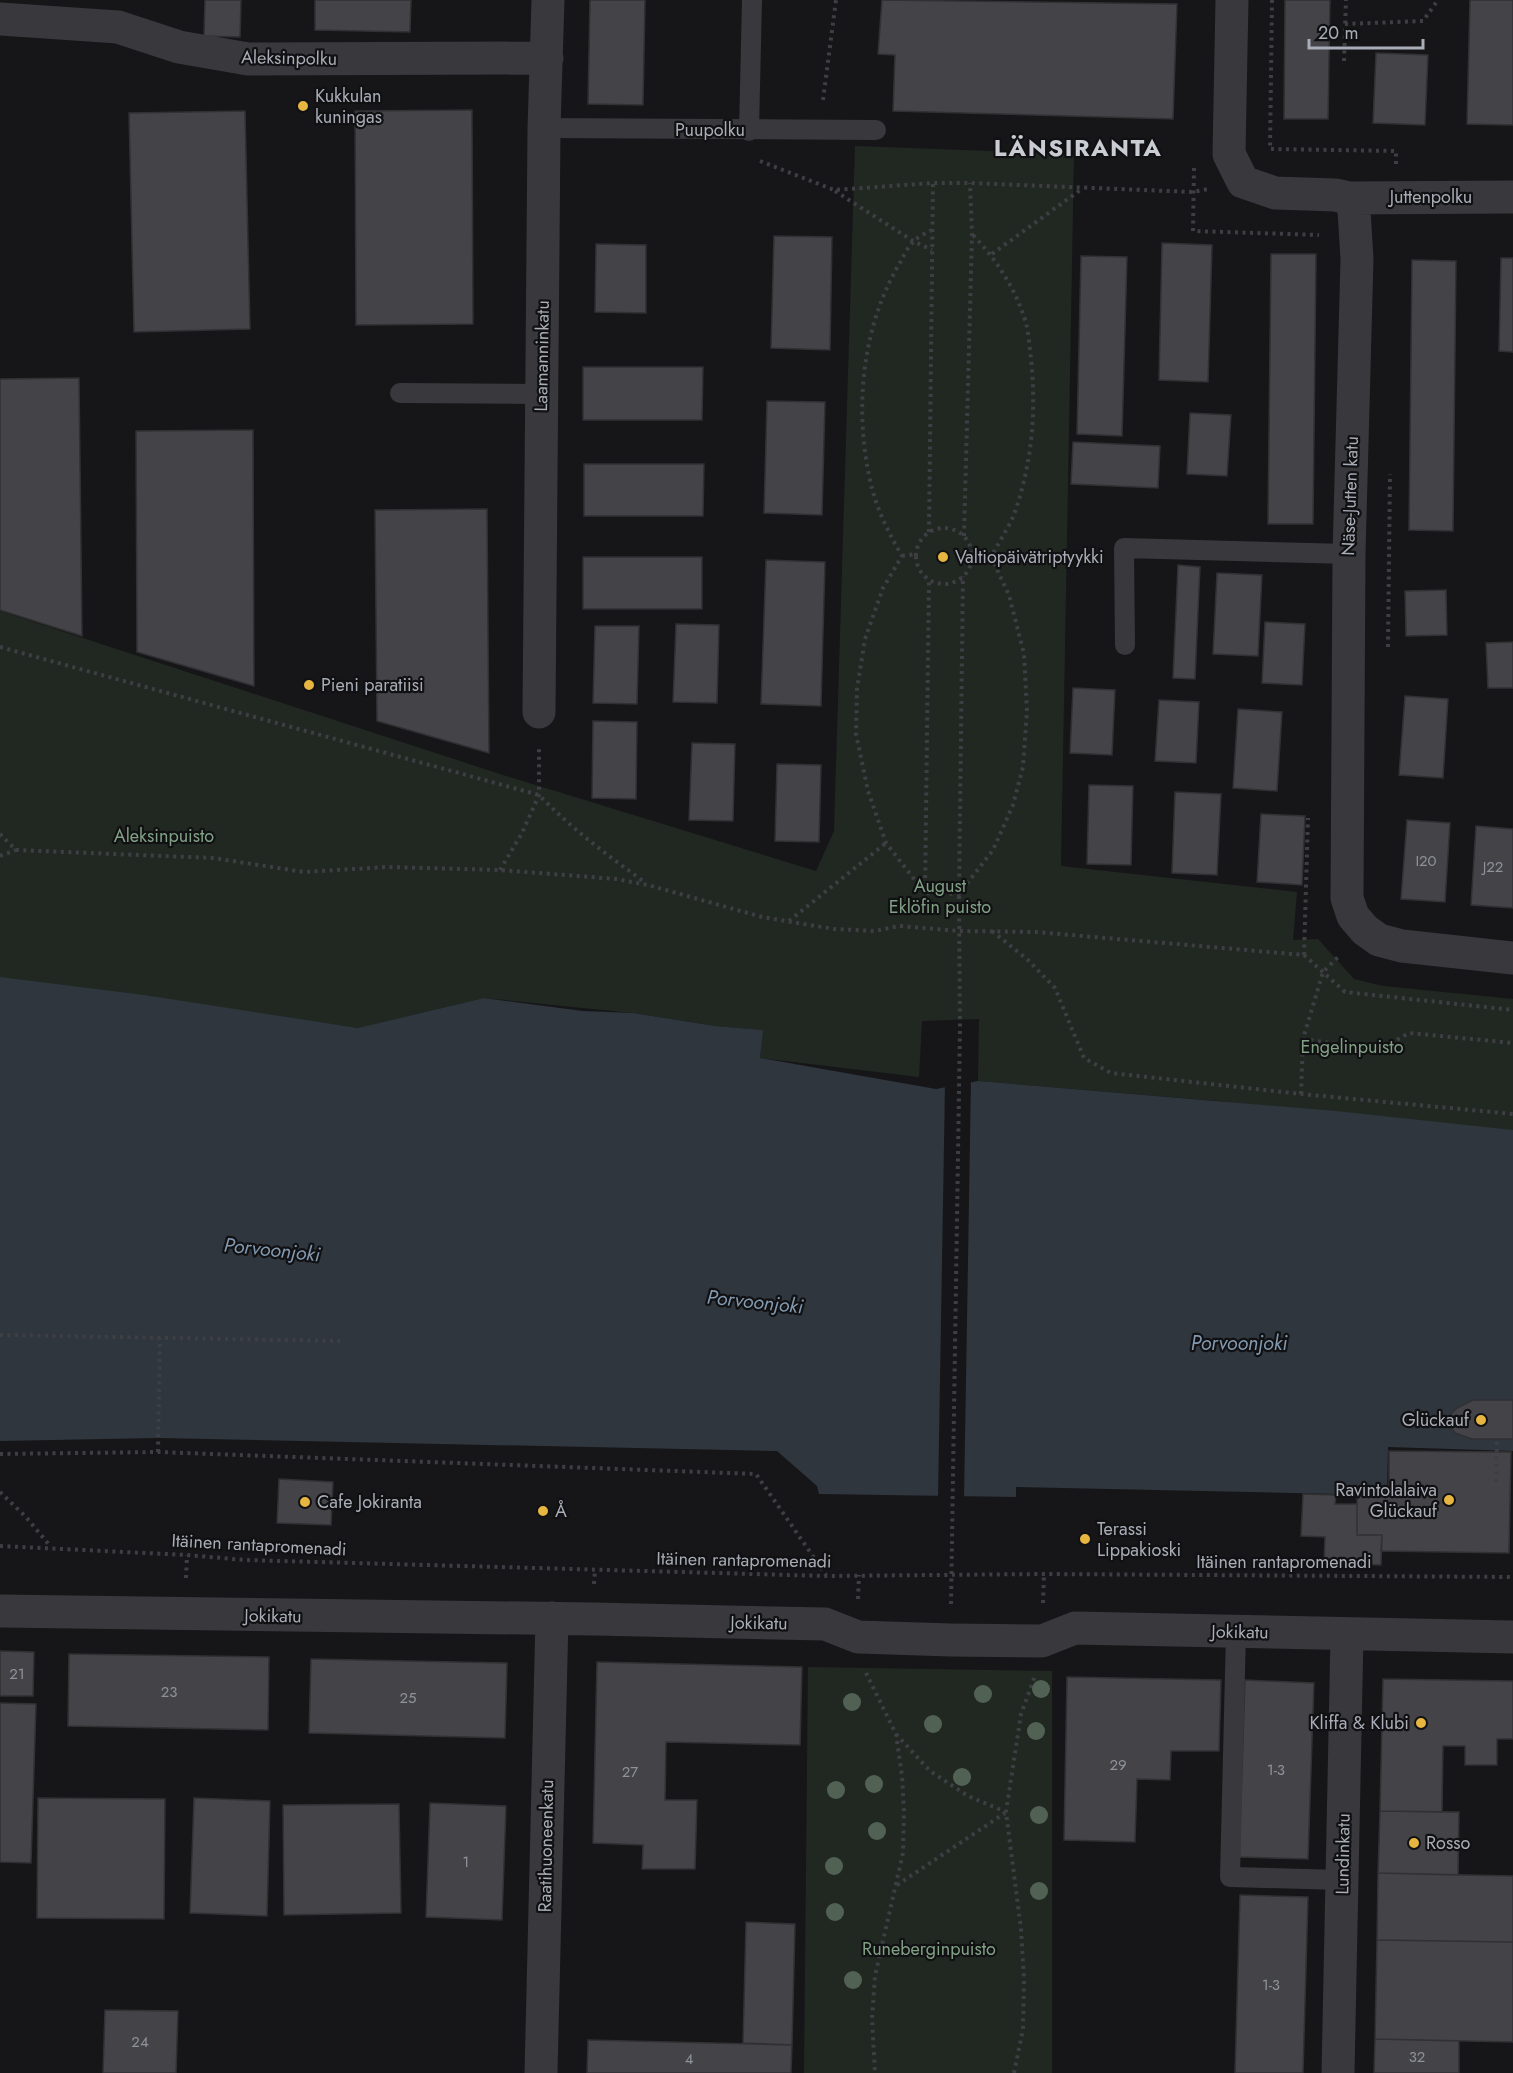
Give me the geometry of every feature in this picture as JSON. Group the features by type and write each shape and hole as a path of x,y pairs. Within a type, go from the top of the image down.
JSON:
{"street":[{"name":"Laamanninkatu","path":"539,712 544,129 548,0"},
{"path":"1232,0 1229,154 1244,182 1275,194 1335,195 1349,198"},
{"name":"Aleksinpolku","path":"0,19 118,27 179,47 248,59 547,58"},
{"name":"Juttenpolku","path":"1349,198 1513,197"},
{"name":"Näse-Jutten katu","path":"1349,198 1354,210 1357,259 1349,554 1347,898 1353,916 1365,930 1379,940 1402,946 1513,958"},
{"name":"Jokikatu","path":"0,1611 825,1624 858,1637 1042,1641 1075,1628 1513,1637"},
{"name":"Raatihuoneenkatu","path":"541,2073 552,1618"},
{"name":"Lundinkatu","path":"1338,2073 1347,1635"}],"lane":[{"path":"749,131 752,0"},
{"name":"Puupolku","path":"544,129 876,130"},
{"path":"400,393 542,394"},
{"path":"1125,645 1124,548 1349,554"},
{"path":"1236,1632 1230,1877 1342,1880"}],"path":[{"path":"819,130 836,0"},
{"path":"1344,61 1346,0"},
{"path":"1345,24 1423,21 1438,0"},
{"path":"753,158 834,190 913,241 932,250"},
{"path":"1194,158 1193,231 1326,236"},
{"path":"834,190 933,183 969,183 1193,192 1244,182"},
{"path":"929,532 933,183"},
{"path":"964,536 972,234 969,183"},
{"path":"992,254 1083,188"},
{"path":"902,556 884,524 870,481 863,437 863,381 872,333 887,284 913,241 932,230"},
{"path":"972,234 992,254 1010,286 1026,324 1032,363 1034,410 1028,466 1012,518 991,557"},
{"path":"947,528 964,536 972,556 968,570 963,576 947,584 938,584 930,580 919,569 916,554 922,538 929,532 947,528"},
{"path":"902,556 916,554"},
{"path":"902,556 883,588 865,639 857,689 856,734 868,791 886,843 925,893"},
{"path":"972,556 991,557"},
{"path":"959,894 993,850 1013,805 1023,767 1027,711 1024,654 1008,595 991,557"},
{"path":"951,1575 960,1026 959,894 963,576"},
{"path":"925,893 930,580"},
{"path":"0,646 539,795 563,820 648,885"},
{"path":"500,870 522,832 539,795 539,712"},
{"path":"1304,955 1308,813"},
{"path":"0,834 16,850"},
{"path":"789,921 886,843"},
{"path":"0,856 16,850 213,858 303,872 387,867 500,870 616,879 648,885 762,917 834,929 875,931 899,926 960,931 1048,933 1304,955 1345,992 1513,1010"},
{"path":"925,893 959,894"},
{"path":"992,930 1028,960 1055,988 1084,1058 1111,1073 1513,1114"},
{"path":"1301,1094 1303,1039 1323,972"},
{"path":"1303,1039 1379,1050 1409,1034 1513,1043"},
{"path":"0,1335 340,1341"},
{"path":"158,1452 160,1338"},
{"path":"1496,1482 1497,1439"},
{"path":"0,1454 158,1452 756,1474 826,1576"},
{"path":"0,1492 26,1517 52,1548"},
{"name":"Itäinen rantapromenadi","path":"0,1546 245,1560 826,1576 1513,1577"},
{"path":"858,1637 858,1657 896,1734 930,1771 968,1796 1006,1812"},
{"path":"1014,2073 1023,2029 1024,1979 1022,1929 1006,1812 1022,1714 1041,1662 1042,1641"},
{"path":"875,2073 872,2018 875,1976 903,1853 902,1776 896,1734"},
{"path":"896,1885 1006,1812"}],"green space":[{"name":"August Eklöfin puisto","path":"855,146 1074,154 1061,866 1297,892 1293,940 1318,939 1354,979 1383,986 1513,999 1513,1132 1218,1101 978,1081 979,1019 922,1021 919,1077 760,1058 762,1030 715,1026 633,1013 484,998 359,1028 0,979 0,611 503,775 816,871 834,831"},
{"name":"Runeberginpuisto","path":"808,1667 1052,1671 1052,2073 804,2073"}],"water":[{"name":"Porvoonjoki","path":"0,977 144,995 358,1028 484,998 583,1011 633,1013 715,1026 763,1030 760,1058 936,1089 978,1081 1336,1111 1513,1130 1513,1451 1388,1447 1387,1495 1016,1487 1016,1497 819,1494 817,1486 777,1451 158,1438 0,1441"}],"pier":[{"path":"971,1079 964,1499 938,1499 945,1084"}],"building":[{"path":"205,0 241,0 240,37 204,36"},
{"path":"315,0 411,0 410,32 315,30"},
{"path":"590,0 645,0 643,105 588,104"},
{"path":"882,0 1177,4 1173,119 893,111 895,55 878,54"},
{"path":"1285,0 1330,0 1328,119 1284,119"},
{"path":"1470,0 1513,0 1513,125 1467,124"},
{"path":"1376,53 1428,55 1425,125 1373,123"},
{"path":"472,110 473,324 356,325 355,111"},
{"path":"245,111 250,329 134,332 129,113"},
{"path":"774,236 832,237 830,350 771,348"},
{"path":"1162,243 1212,245 1208,382 1159,380"},
{"path":"596,244 646,245 646,313 595,312"},
{"path":"1271,254 1316,254 1313,524 1268,524"},
{"path":"1081,256 1127,257 1122,436 1077,434"},
{"path":"1501,258 1513,258 1513,352 1499,351"},
{"path":"1412,260 1456,261 1453,531 1409,530"},
{"path":"583,367 703,367 702,420 583,420"},
{"path":"79,378 82,636 0,610 0,379"},
{"path":"767,401 825,402 822,515 764,513"},
{"path":"1190,413 1231,415 1227,476 1187,474"},
{"path":"253,430 254,686 137,652 136,431"},
{"path":"1073,442 1160,446 1158,488 1071,484"},
{"path":"584,464 704,464 703,516 584,516"},
{"path":"487,509 489,753 377,721 375,510"},
{"path":"583,557 702,557 702,609 583,609"},
{"path":"766,560 825,562 821,706 761,704"},
{"path":"1178,565 1200,567 1195,679 1173,678"},
{"path":"1217,573 1262,575 1258,656 1213,654"},
{"path":"1446,590 1447,635 1406,636 1405,591"},
{"path":"1265,622 1305,624 1302,685 1262,683"},
{"path":"676,624 719,625 717,703 673,702"},
{"path":"595,626 639,626 637,704 593,703"},
{"path":"1513,642 1513,688 1488,688 1486,643"},
{"path":"1073,688 1115,690 1112,755 1070,753"},
{"path":"1405,696 1448,699 1443,778 1399,775"},
{"path":"1159,700 1199,702 1196,763 1155,761"},
{"path":"1238,709 1282,712 1277,791 1233,788"},
{"path":"593,721 637,722 636,799 592,798"},
{"path":"692,743 735,744 733,821 689,820"},
{"path":"777,764 821,765 819,842 775,841"},
{"path":"1089,785 1133,786 1131,865 1087,864"},
{"path":"1175,792 1221,794 1217,875 1172,873"},
{"path":"1261,814 1305,816 1302,885 1257,882"},
{"path":"1407,820 1450,823 1445,902 1401,899"},
{"path":"1476,826 1513,829 1513,908 1471,905"},
{"name":"Glückauf","path":"1473,1400 1513,1400 1513,1439 1472,1439 1455,1433 1450,1426 1450,1415 1457,1408"},
{"path":"1389,1451 1511,1452 1509,1553 1381,1551 1382,1535 1357,1535 1357,1496 1389,1496"},
{"name":"Cafe Jokiranta","path":"279,1479 333,1482 331,1525 277,1523"},
{"path":"1303,1494 1336,1495 1335,1504 1357,1504 1357,1535 1382,1535 1381,1565 1324,1563 1325,1537 1301,1536"},
{"path":"0,1651 34,1652 33,1696 0,1696"},
{"path":"69,1654 269,1657 268,1730 68,1726"},
{"path":"311,1659 507,1663 505,1738 309,1733"},
{"path":"597,1662 802,1667 800,1745 666,1742 665,1800 697,1800 695,1869 642,1869 643,1845 593,1843"},
{"path":"1067,1677 1221,1680 1219,1751 1171,1751 1170,1780 1137,1779 1135,1842 1064,1840"},
{"path":"1383,1679 1513,1681 1513,1739 1497,1739 1497,1765 1465,1765 1465,1746 1443,1746 1442,1812 1380,1811"},
{"path":"1245,1680 1314,1683 1308,1859 1239,1857"},
{"path":"0,1703 36,1704 31,1863 0,1862"},
{"path":"38,1798 165,1799 164,1919 37,1918"},
{"path":"194,1798 270,1801 267,1916 190,1913"},
{"path":"430,1803 506,1806 502,1920 426,1917"},
{"path":"399,1804 401,1913 284,1915 283,1805"},
{"path":"1380,1811 1459,1812 1458,1875 1378,1873"},
{"path":"1378,1873 1513,1876 1513,1942 1377,1940"},
{"path":"1240,1895 1308,1897 1303,2073 1235,2073"},
{"path":"746,1922 795,1924 792,2045 743,2043"},
{"path":"1377,1940 1513,1942 1513,2042 1375,2039"},
{"path":"105,2010 178,2011 176,2073 103,2073"},
{"path":"1375,2039 1459,2041 1459,2073 1374,2073"},
{"path":"588,2040 792,2045 791,2073 587,2073"}],"place":[{"name":"Kukkulan kuningas","path":"303,106"},
{"name":"Valtiopäivätriptyykki","path":"943,557"},
{"name":"Pieni paratiisi","path":"309,685"},
{"name":"Glückauf","path":"1481,1420"},
{"name":"Ravintolalaiva Glückauf","path":"1449,1500"},
{"name":"Cafe Jokiranta","path":"305,1502"},
{"name":"Å","path":"543,1511"},
{"name":"Terassi Lippakioski","path":"1085,1539"},
{"name":"Kliffa & Klubi","path":"1421,1723"},
{"name":"Rosso","path":"1414,1843"}],"district":[{"name":"LÄNSIRANTA","path":"1078,147"}],"park label":[{"name":"Aleksinpuisto","path":"164,836"},
{"name":"Engelinpuisto","path":"1352,1047"}]}
